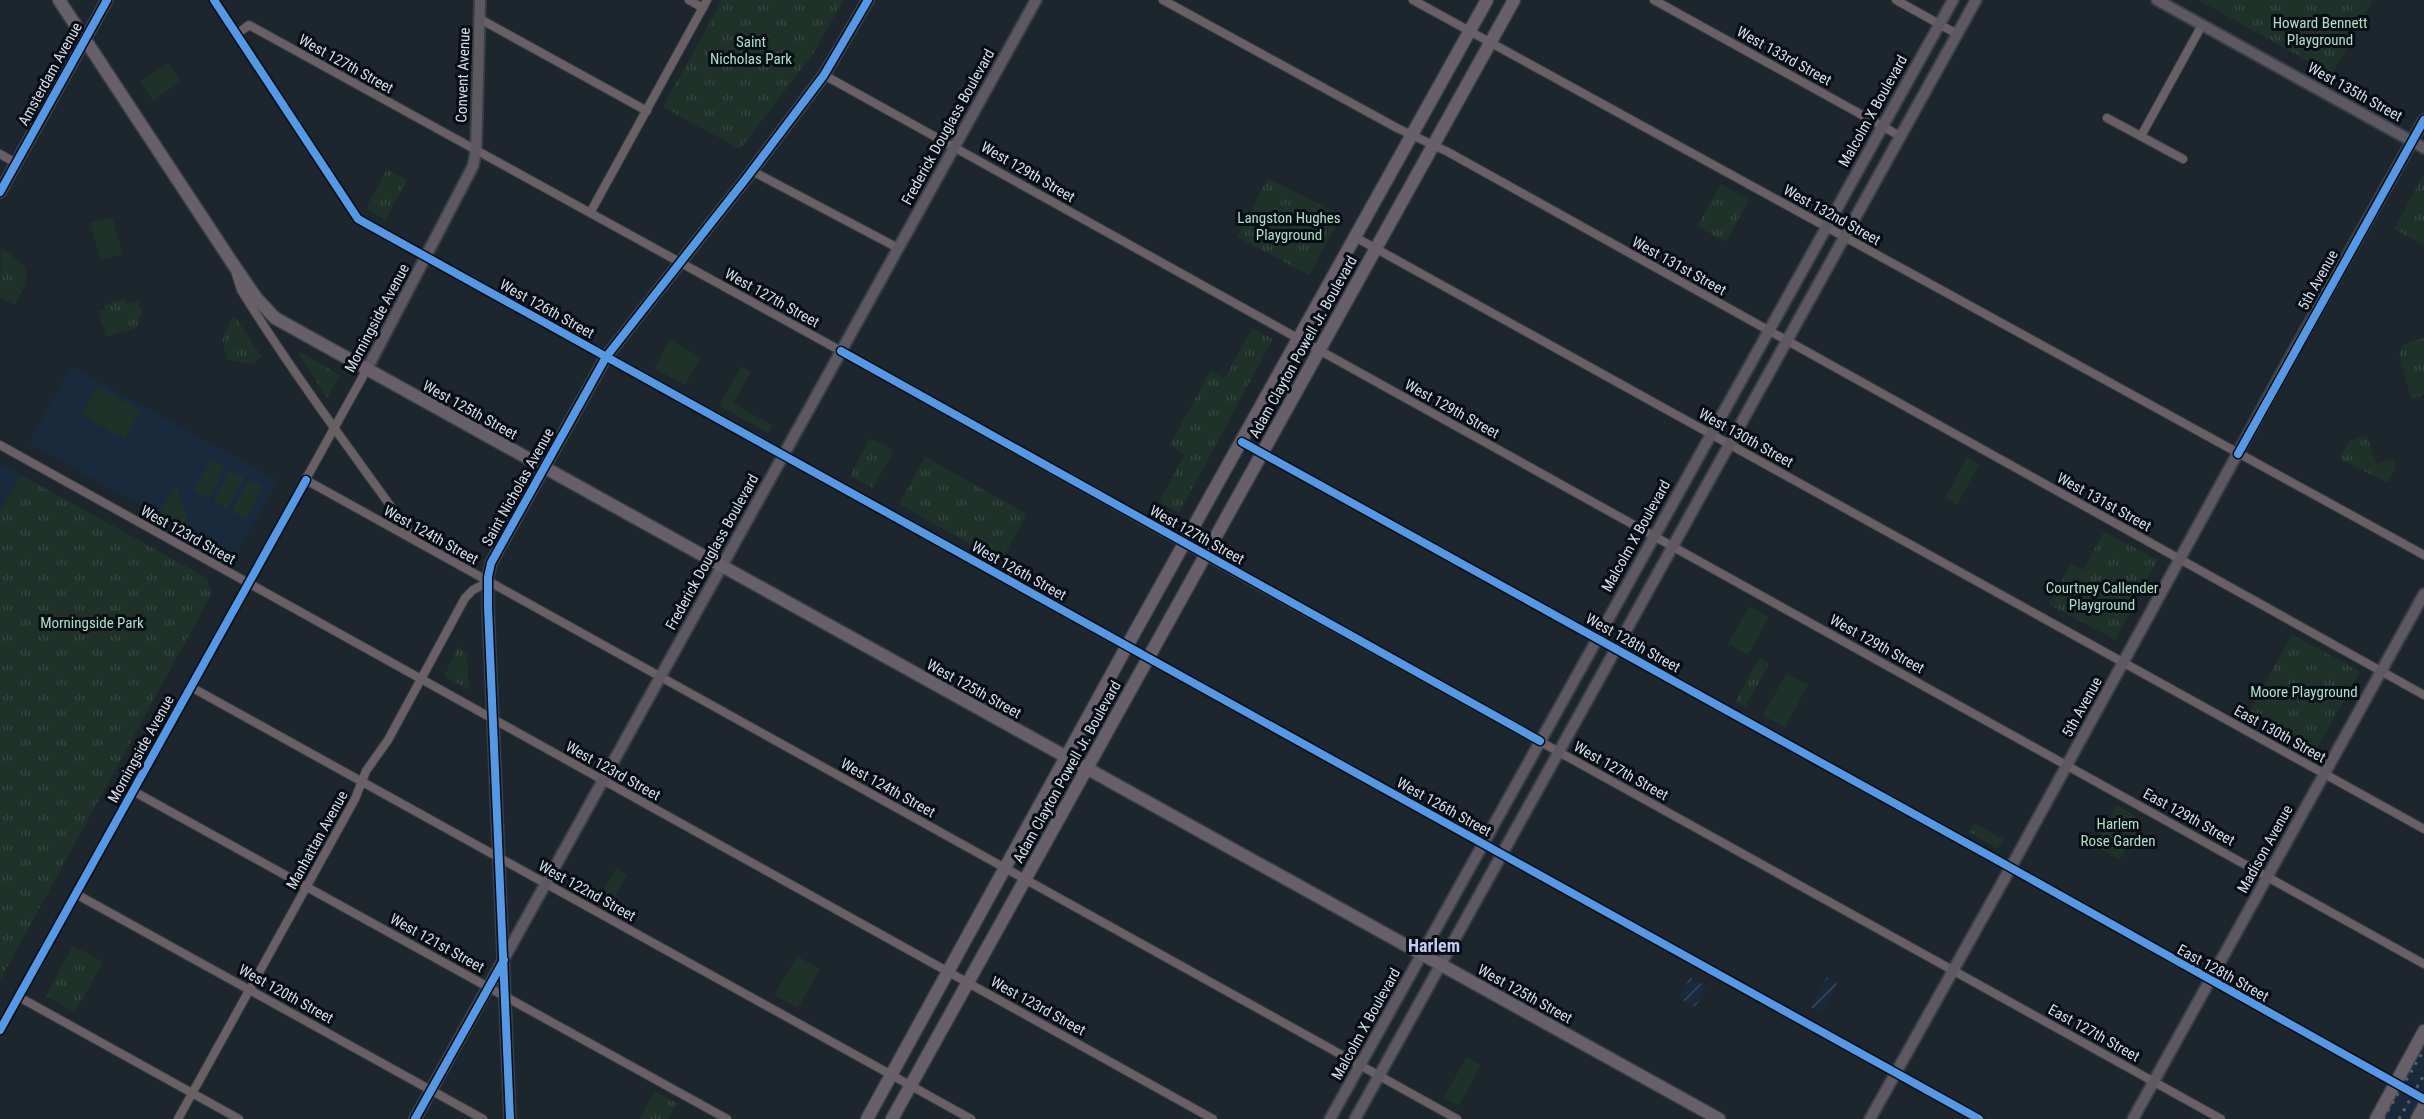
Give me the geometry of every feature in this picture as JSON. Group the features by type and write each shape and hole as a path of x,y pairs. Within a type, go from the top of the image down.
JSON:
{"main road":[{"name":"West 125th Street","path":"59,0 233,264 269,314 1719,1119"},
{"name":"Amsterdam Avenue","path":"0,192 107,0"},
{"name":"Convent Avenue","path":"476,151 480,0"},
{"name":"Saint Nicholas Avenue","path":"510,1119 488,582 491,563 606,357 681,263 824,75 868,0"},
{"name":"Frederick Douglass Boulevard","path":"415,1119 1036,0"},
{"name":"Adam Clayton Powell Jr. Boulevard","path":"867,1119 1068,758 1127,646 1487,0"},
{"name":"Adam Clayton Powell Jr. Boulevard","path":"892,1119 1514,0"},
{"name":"Malcolm X Boulevard","path":"1330,1119 1953,0"},
{"path":"1355,1119 1977,0"},
{"name":"West 135th Street","path":"2157,0 2424,148"},
{"name":"5th Avenue","path":"1870,1119 2424,120"},
{"name":"Morningside Avenue","path":"367,369 473,166 476,151"},
{"name":"Madison Avenue","path":"2133,1119 2424,594"},
{"path":"2376,1119 2424,1031"},
{"path":"2417,1119 2424,1106"}],"street":[{"name":"West 126th Street","path":"214,0 356,216 425,257 1979,1119"},
{"path":"689,0 703,8"},
{"path":"590,213 707,0"},
{"name":"West 131st Street","path":"1163,0 1433,145 2424,695"},
{"name":"West 132nd Street","path":"1413,0 2424,555"},
{"name":"West 133rd Street","path":"1654,0 1900,136"},
{"path":"1896,0 1957,34"},
{"path":"480,19 647,111"},
{"path":"2141,136 2202,25"},
{"name":"West 127th Street","path":"237,34 249,26 841,351 1205,556 1953,970"},
{"name":"West 129th Street","path":"824,75 2067,765"},
{"path":"2107,118 2183,159"},
{"path":"0,154 16,163"},
{"path":"752,171 898,249"},
{"name":"West 130th Street","path":"1355,237 2124,662"},
{"name":"West 125th Street","path":"233,264 241,290 317,407 416,541"},
{"name":"Morningside Avenue","path":"0,1030 367,369"},
{"name":"West 128th Street","path":"1242,442 2010,867"},
{"name":"West 123rd Street","path":"0,445 1213,1119"},
{"name":"West 124th Street","path":"306,480 1457,1119"},
{"name":"Manhattan Avenue","path":"178,1119 306,886 366,771 388,740 468,594 488,582"},
{"name":"East 130th Street","path":"2124,662 2424,829"},
{"name":"West 122nd Street","path":"191,687 971,1119"},
{"name":"East 129th Street","path":"2067,765 2424,964"},
{"name":"West 121st Street","path":"133,791 727,1119"},
{"name":"East 128th Street","path":"2010,867 2424,1100"},
{"name":"West 120th Street","path":"76,894 483,1119"},
{"name":"East 127th Street","path":"1953,970 2221,1119"},
{"path":"19,997 239,1119"}],"shaded area":[{"path":"71,366 278,480 235,558 28,443"},
{"path":"0,463 21,475 0,511"},
{"path":"1827,977 1837,983 1821,1013 1811,1007"},
{"path":"1690,978 1707,986 1695,1007 1679,998"},
{"path":"2424,1041 2424,1097 2412,1119 2380,1119"}],"green space":[{"name":"Saint Nicholas Park","path":"722,0 843,0 815,51 740,149 663,107"},
{"name":"Howard Bennett Playground","path":"2198,0 2373,0 2332,74"},
{"path":"168,63 181,81 153,101 140,82"},
{"path":"387,169 407,180 385,220 370,211 367,206"},
{"path":"2424,174 2424,245 2394,229"},
{"name":"Langston Hughes Playground","path":"1268,178 1341,216 1309,275 1237,237"},
{"path":"1721,184 1749,200 1726,242 1697,226"},
{"path":"112,217 123,254 101,260 90,223"},
{"path":"1,249 19,261 26,272 24,286 15,305 0,297"},
{"path":"125,299 126,304 138,301 142,312 136,328 106,337 99,311 105,310 104,305"},
{"path":"235,317 262,357 252,364 228,360 222,341 231,319"},
{"path":"1252,328 1273,339 1179,513 1159,502 1185,454 1170,445 1210,371 1225,378"},
{"path":"2424,338 2424,395 2411,398 2399,355 2404,344"},
{"path":"670,340 701,357 685,385 654,368"},
{"path":"300,352 340,375 327,398 299,354"},
{"path":"741,366 751,372 733,403 773,426 768,433 719,406"},
{"path":"97,386 141,410 125,439 81,415"},
{"path":"2367,435 2376,464 2394,459 2396,467 2388,483 2340,459 2349,441"},
{"path":"870,438 894,450 873,488 850,476"},
{"path":"925,457 1027,514 1001,561 899,504"},
{"path":"1967,457 1979,464 1957,505 1945,498"},
{"path":"211,460 225,467 208,499 194,491"},
{"path":"230,470 244,477 227,509 213,501"},
{"name":"Morningside Park","path":"21,475 207,578 211,595 0,980 0,511"},
{"path":"249,480 263,487 246,519 232,511"},
{"path":"176,484 192,535 158,516"},
{"name":"Courtney Callender Playground","path":"2104,532 2158,560 2115,640 2049,604 2071,564 2083,570"},
{"path":"1749,606 1769,617 1748,655 1728,644"},
{"name":"Moore Playground","path":"2292,634 2360,672 2316,750 2249,713"},
{"path":"459,646 467,656 469,690 444,676"},
{"path":"1759,658 1769,664 1745,707 1735,702"},
{"path":"1786,674 1808,685 1785,728 1763,715"},
{"name":"Harlem Rose Garden","path":"2117,805 2143,820 2120,860 2094,845"},
{"path":"1974,823 2003,839 1998,849 1969,832"},
{"path":"616,868 627,875 611,903 600,897"},
{"path":"73,946 103,962 75,1012 46,996"},
{"path":"797,956 820,969 798,1008 774,995"},
{"path":"1466,1057 1481,1065 1459,1106 1444,1098"},
{"path":"655,1091 677,1103 668,1119 639,1119"}],"railway":[{"path":"2383,1119 2424,1050"},
{"path":"2399,1119 2424,1075"}],"cycle path":[{"path":"0,192 107,0"},
{"path":"214,0 358,219 1979,1119"},
{"path":"510,1119 488,607 488,577 491,563 606,357 824,75 868,0"},
{"path":"2238,454 2424,120"},
{"path":"841,351 1540,741"},
{"path":"1242,442 2424,1099"},
{"path":"0,1030 306,480"},
{"path":"415,1119 504,960"}],"district":[{"name":"Harlem","path":"1434,946"}]}
